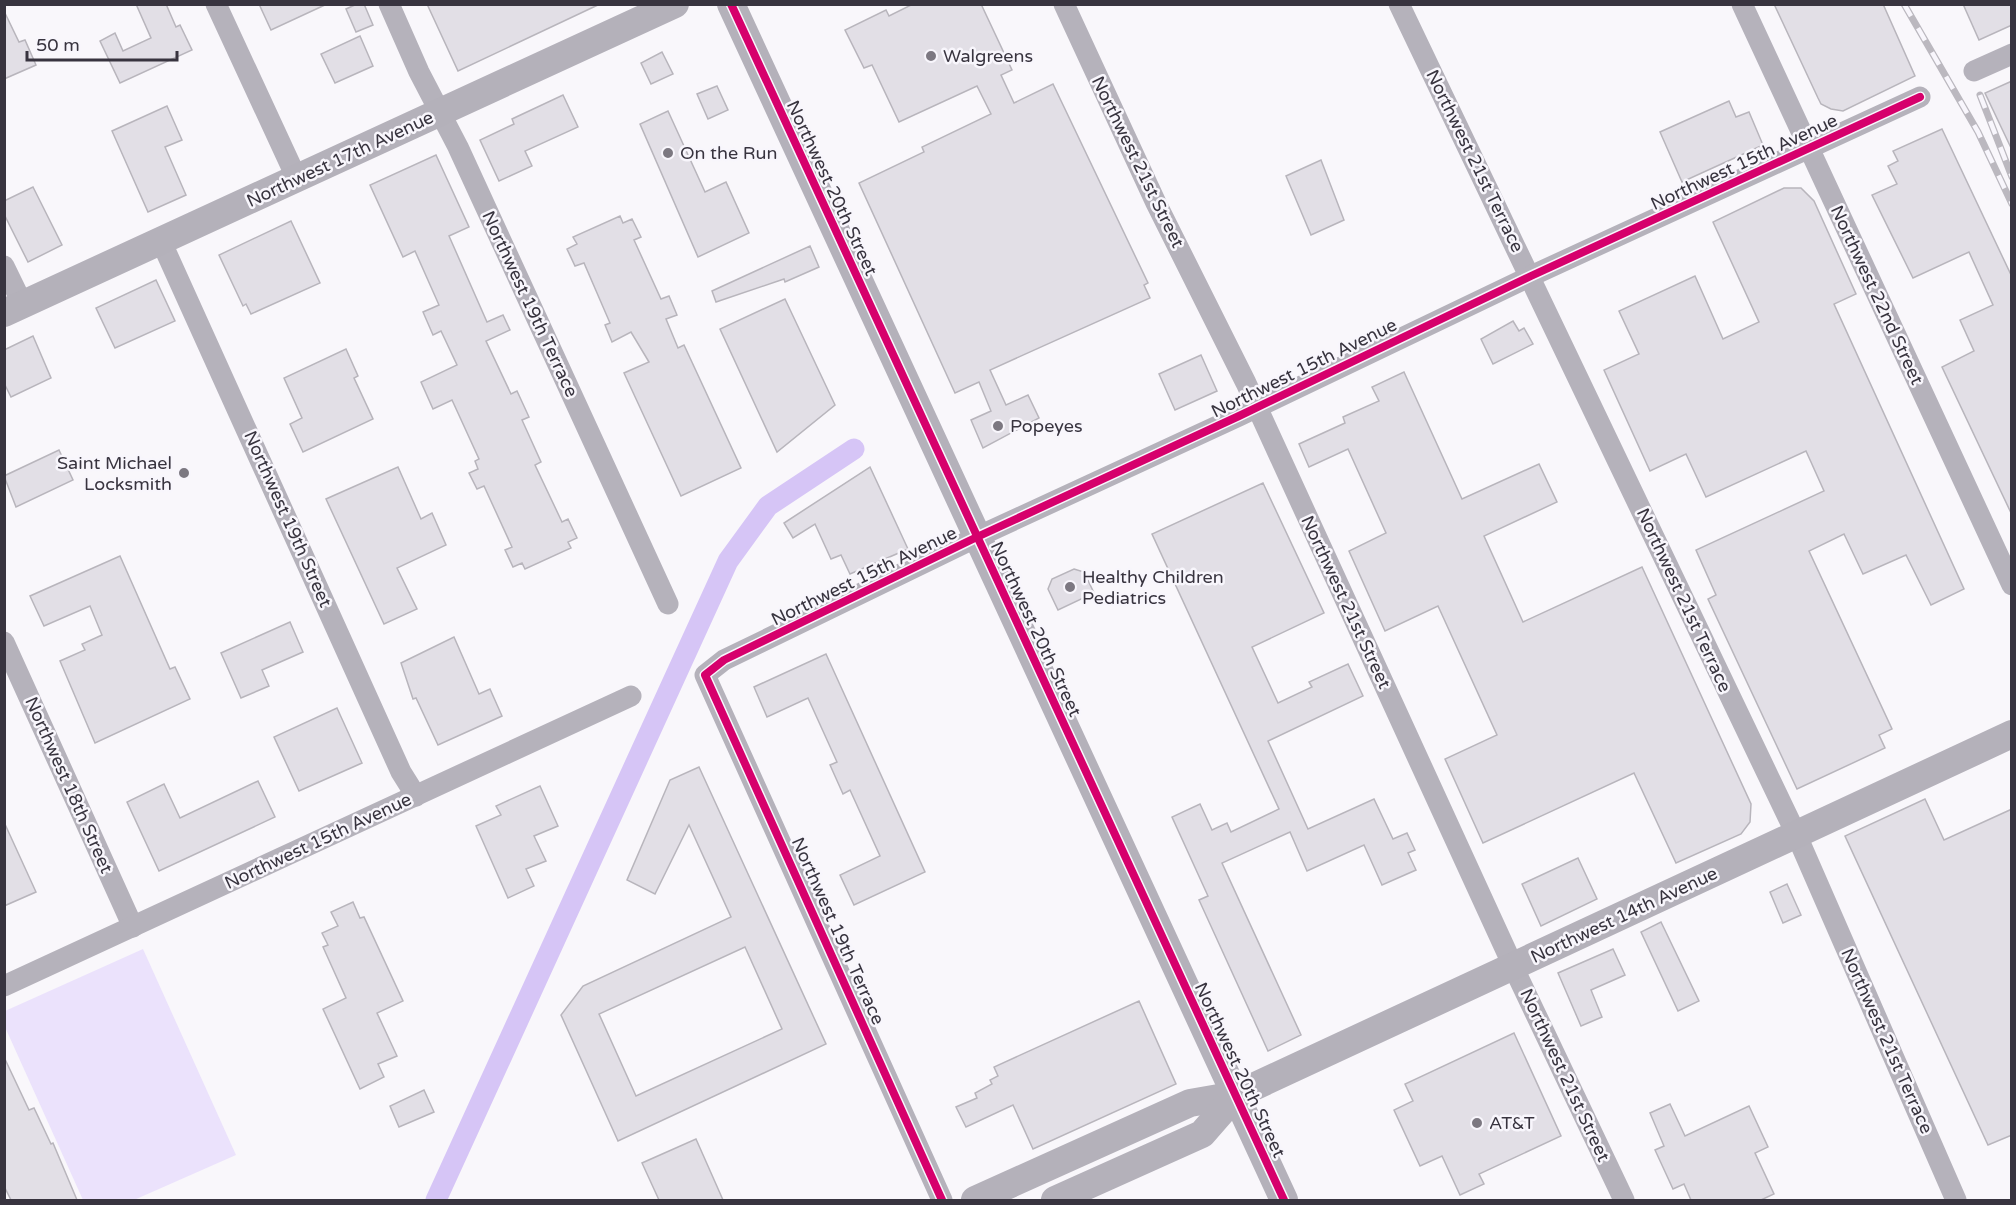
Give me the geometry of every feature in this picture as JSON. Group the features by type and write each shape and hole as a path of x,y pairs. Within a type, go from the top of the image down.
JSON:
{"main road":[{"name":"Northwest 17th Avenue","path":"14,309 675,4"},
{"name":"Northwest 20th Street","path":"731,4 1284,1200"},
{"name":"Northwest 14th Avenue","path":"975,1200 1190,1103 1236,1095 2012,734"},
{"name":"Northwest 14th Avenue","path":"1055,1200 1202,1134 1236,1095"}],"street":[{"path":"216,4 297,179"},
{"name":"Northwest 19th Terrace","path":"389,4 419,72 442,112 668,604"},
{"name":"Northwest 21st Street","path":"1064,4 1156,203 1257,408 1513,966 1624,1200"},
{"name":"Northwest 21st Terrace","path":"1399,4 1797,836 1956,1200"},
{"name":"Northwest 22nd Street","path":"1742,4 2012,585"},
{"path":"1974,71 2012,54"},
{"name":"Northwest 15th Avenue","path":"705,675 724,660 977,537 1257,408 1531,276 1920,97"},
{"name":"Northwest 19th Street","path":"161,241 401,772 416,796"},
{"path":"4,266 14,309"},
{"name":"Northwest 18th Street","path":"4,642 133,927"},
{"name":"Northwest 19th Terrace","path":"705,675 942,1200"},
{"name":"Northwest 15th Avenue","path":"4,986 632,696"}],"shaded area":[{"path":"143,949 236,1155 134,1200 83,1200 5,1027 5,1011"}],"building":[{"path":"136,4 166,4 176,27 180,25 192,50 120,83 100,41 115,33 123,51 151,38"},
{"path":"259,4 327,4 271,30"},
{"path":"357,4 364,4 373,25 356,32 346,9"},
{"path":"427,4 600,4 458,71"},
{"path":"913,4 981,4 1012,70 1001,75 1014,103 1053,84 1148,283 1144,285 1150,298 990,370 1006,405 1028,395 1039,418 983,448 971,420 991,411 979,382 955,393 859,183 924,152 922,147 991,114 977,86 899,122 872,65 864,68 845,30 886,10 889,16"},
{"path":"1774,4 1883,4 1915,76 1843,111 1821,104"},
{"path":"1963,4 2012,4 2012,25 1979,40"},
{"path":"4,11 19,42 25,40 36,65 4,79"},
{"path":"360,36 373,66 335,83 321,54"},
{"path":"662,52 673,74 651,84 641,63"},
{"path":"2012,81 2012,150 1985,93"},
{"name":"On the Run","path":"717,86 728,110 708,119 697,94"},
{"path":"563,95 578,127 525,151 532,166 499,181 480,140 514,124 512,119"},
{"path":"1729,101 1736,117 1749,112 1763,145 1682,182 1660,132"},
{"path":"167,106 182,140 165,147 186,195 148,212 112,131"},
{"path":"668,111 705,192 726,182 749,233 698,257 640,124"},
{"path":"1942,129 2012,277 2012,515 1942,367 1974,351 1960,320 1993,305 1969,252 1913,278 1872,195 1897,184 1888,166 1898,161 1893,151"},
{"path":"436,155 469,227 449,236 487,322 503,315 510,330 486,341 511,394 517,391 529,417 522,420 541,462 535,465 562,522 568,519 577,538 568,542 571,548 525,569 522,563 513,567 505,550 512,547 484,486 477,489 469,473 478,469 475,461 479,459 452,400 433,409 421,382 457,365 441,331 433,335 423,312 439,305 415,251 403,257 370,185"},
{"path":"1321,160 1344,220 1311,235 1286,176"},
{"path":"33,187 62,245 28,262 4,214 4,201"},
{"path":"1784,188 1801,188 1814,201 1856,294 1834,304 1964,589 1931,605 1906,555 1863,574 1844,534 1809,551 1892,729 1879,735 1885,748 1797,789 1708,599 1716,595 1696,550 1824,491 1806,451 1706,497 1686,454 1650,471 1604,370 1639,354 1619,311 1695,276 1723,339 1759,322 1713,222"},
{"path":"620,216 623,223 632,219 641,237 634,240 661,299 669,296 677,315 666,319 678,348 684,345 741,468 681,496 624,373 649,362 631,332 612,342 605,325 610,323 584,263 575,266 567,249 577,244 573,237"},
{"path":"291,221 320,283 251,314 246,304 243,306 219,255"},
{"path":"810,246 819,267 785,282 784,279 716,302 712,291"},
{"path":"156,280 175,321 115,348 96,308"},
{"path":"785,299 835,405 777,452 720,329"},
{"path":"1513,321 1519,331 1524,328 1533,344 1493,364 1481,339"},
{"path":"33,336 51,378 11,397 4,383 4,350"},
{"path":"346,349 358,376 354,378 373,419 303,452 290,424 302,418 284,378"},
{"path":"1201,355 1217,391 1175,410 1159,374"},
{"path":"1404,372 1462,499 1539,464 1557,502 1484,536 1523,622 1642,567 1751,804 1750,822 1741,834 1676,863 1634,773 1483,843 1445,759 1497,735 1438,606 1385,631 1349,551 1386,533 1348,449 1309,467 1299,444 1345,423 1343,417 1379,401 1372,387"},
{"path":"59,450 73,480 16,507 4,476"},
{"path":"398,467 421,519 432,513 446,545 397,568 417,609 384,624 326,499"},
{"path":"870,467 908,549 850,574 841,555 831,559 815,524 793,538 784,523"},
{"path":"1263,483 1324,613 1252,647 1278,703 1312,687 1309,682 1348,664 1363,696 1268,741 1308,829 1374,799 1393,839 1407,833 1415,850 1408,853 1416,870 1382,885 1364,845 1307,871 1290,832 1222,863 1301,1035 1268,1051 1199,900 1208,896 1172,817 1200,804 1212,830 1227,823 1231,832 1279,809 1152,534"},
{"path":"120,556 170,669 175,667 190,699 95,743 60,661 85,650 82,644 102,635 90,606 44,626 30,596"},
{"name":"Healthy Children Pediatrics","path":"1074,569 1084,572 1094,593 1058,610 1048,589 1052,579"},
{"path":"290,622 303,652 262,670 269,686 241,698 221,653"},
{"path":"454,637 479,694 490,689 502,716 438,745 416,698 413,699 401,663"},
{"path":"826,654 925,872 854,905 840,875 880,856 850,790 843,794 830,765 837,762 808,698 767,717 754,687"},
{"path":"337,708 362,763 299,791 274,737"},
{"path":"699,767 826,1044 618,1141 561,1015 583,986 731,917 689,825 655,894 627,880 670,780","holes":["745,947 782,1029 636,1096 599,1014"]},
{"path":"258,781 275,817 159,871 127,802 164,784 180,818"},
{"path":"540,786 558,826 534,836 546,861 526,869 534,886 508,898 476,826 501,815 496,806"},
{"path":"1925,799 1944,840 2012,809 2012,1135 1988,1145 1845,836"},
{"path":"4,822 36,892 4,906"},
{"path":"1578,858 1597,899 1541,926 1522,884"},
{"path":"1787,884 1801,915 1783,923 1770,892"},
{"path":"353,902 360,918 364,917 403,1001 377,1013 397,1056 378,1064 384,1077 360,1089 323,1009 346,998 323,947 328,945 322,933 338,926 331,912"},
{"path":"1661,922 1699,1001 1678,1011 1641,932"},
{"path":"1613,949 1625,975 1591,990 1602,1017 1581,1026 1558,973"},
{"path":"1139,1001 1176,1084 1033,1149 1013,1105 966,1127 956,1107 977,1098 975,1093 992,1084 990,1080 998,1076 994,1067"},
{"name":"AT&T","path":"1514,1033 1561,1136 1479,1174 1484,1184 1460,1195 1442,1156 1420,1166 1394,1110 1413,1101 1405,1084"},
{"path":"4,1057 29,1110 34,1108 51,1144 53,1143 77,1200 11,1200 4,1186"},
{"path":"424,1090 434,1112 399,1127 390,1106"},
{"path":"1670,1104 1685,1136 1749,1106 1768,1147 1755,1153 1774,1194 1761,1200 1691,1200 1684,1184 1673,1189 1655,1150 1664,1146 1650,1113"},
{"path":"696,1139 723,1200 659,1200 642,1163"}],"waterway":[{"path":"436,1200 728,561 768,506 854,449"}],"railway":[{"path":"1904,4 1978,132 2012,204"},
{"path":"1980,95 2012,177"}],"cycle path":[{"path":"731,4 1284,1200"},
{"path":"942,1200 705,675 724,660 977,537 1239,416 1531,276 1920,97"}],"place":[{"name":"Walgreens","path":"931,56"},
{"name":"On the Run","path":"668,153"},
{"name":"Popeyes","path":"998,426"},
{"name":"Saint Michael Locksmith","path":"184,473"},
{"name":"Healthy Children Pediatrics","path":"1070,587"},
{"name":"AT&T","path":"1477,1123"}]}
